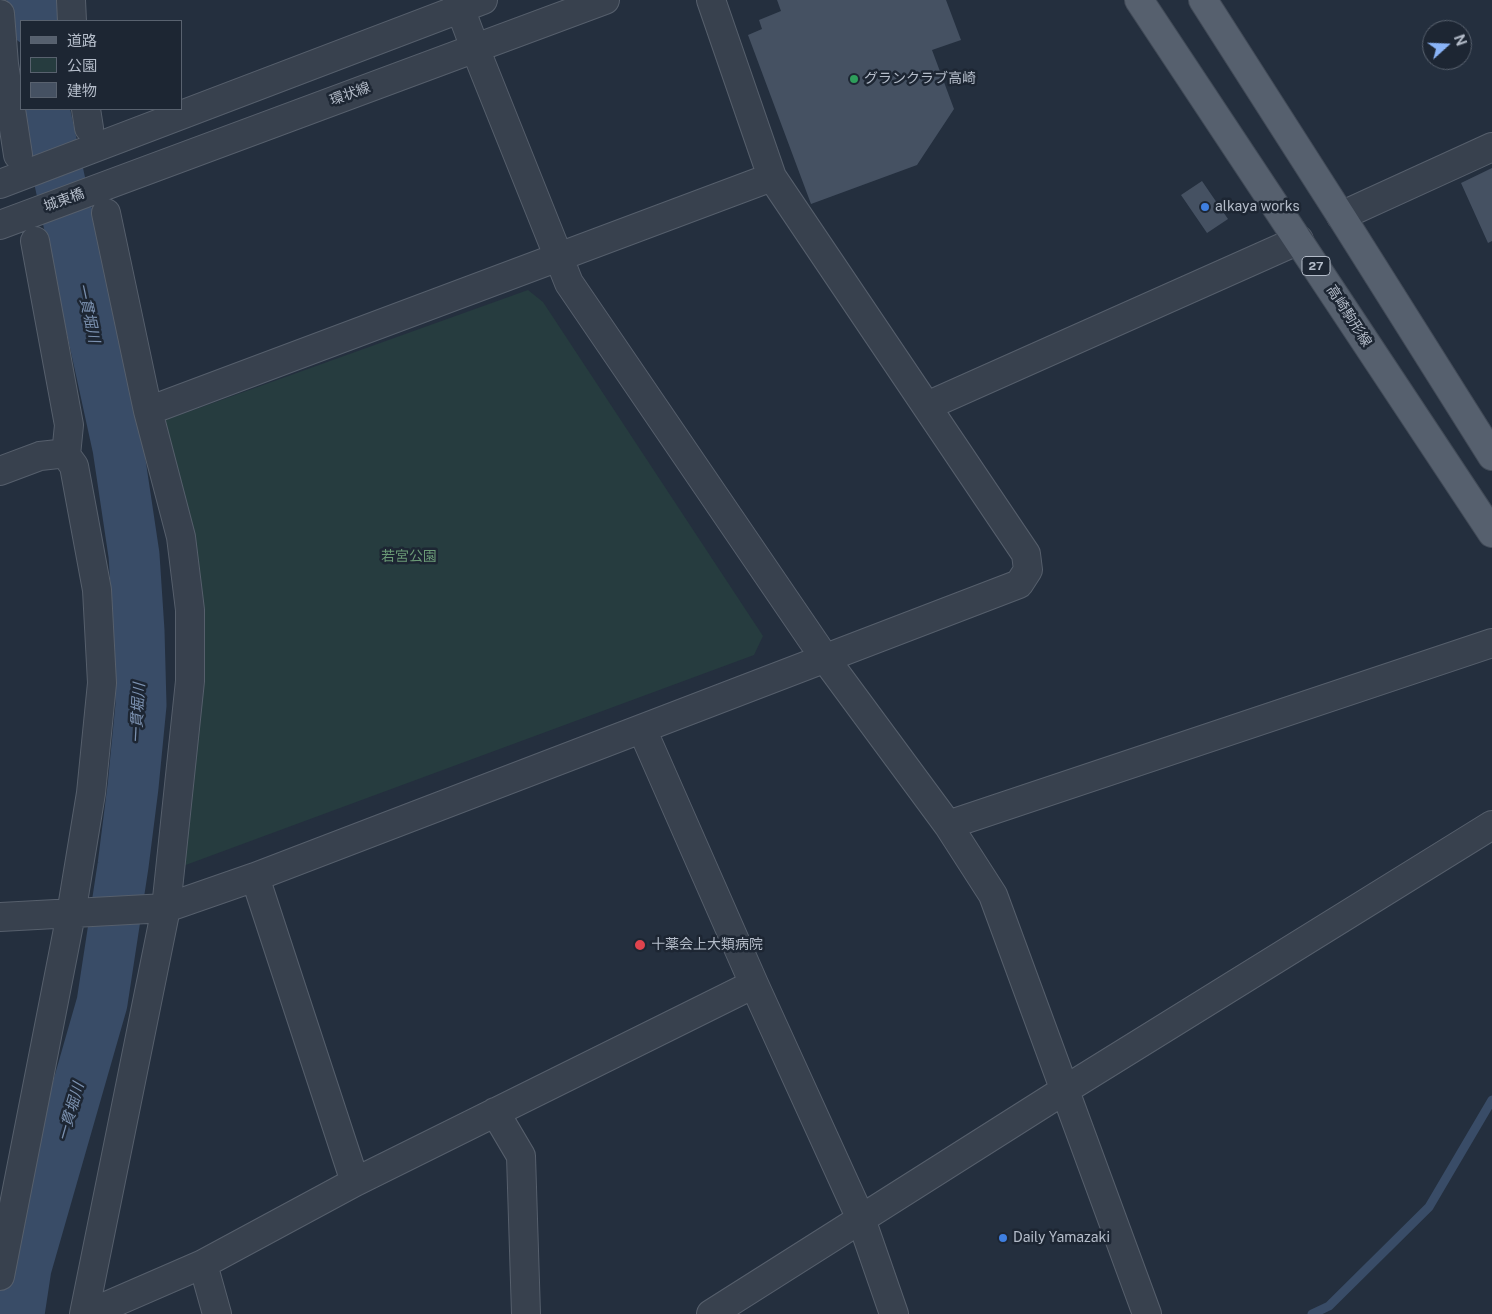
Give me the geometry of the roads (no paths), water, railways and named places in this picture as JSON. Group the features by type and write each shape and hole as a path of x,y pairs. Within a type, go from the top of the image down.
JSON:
{"main road":[{"name":"高崎駒形線","path":"1139,0 1492,533"},
{"path":"1203,0 1492,456"}],"street":[{"path":"71,0 72,20"},
{"name":"環状線","path":"101,201 475,48 605,0"},
{"path":"0,917 166,908 255,877 642,729 824,657 1019,584 1028,570 1026,554 772,177 711,0"},
{"path":"182,98 467,3 475,48 558,258 570,283 824,657 948,825 993,896 1146,1314"},
{"path":"0,14 4,64 22,164"},
{"path":"0,184 22,164 87,129 144,110"},
{"path":"1341,216 1492,148"},
{"path":"148,411 772,177"},
{"path":"86,1314 166,908 190,681 190,610 182,537 148,411 101,201"},
{"name":"城東橋","path":"0,225 34,212 101,201"},
{"path":"927,406 1299,240"},
{"path":"0,1276 71,914 91,793 102,683 97,590 74,466 66,455 69,425 35,241"},
{"path":"0,471 40,456 66,455"},
{"path":"948,825 1492,643"},
{"path":"642,729 754,984 861,1219 894,1314"},
{"path":"711,1314 1063,1091 1492,825"},
{"path":"255,877 355,1182"},
{"path":"86,1314 203,1264 355,1182 754,984"},
{"path":"495,1112 521,1156 526,1314"},
{"path":"203,1264 217,1314"}],"waterway":[{"name":"一貫堀川","path":"32,0 34,20"},
{"name":"一貫堀川","path":"19,1314 26,1268 102,1003 123,866 141,705 134,555 118,448 44,110"},
{"path":"1312,1314 1329,1306 1429,1207 1492,1100"}],"place":[{"name":"グランクラブ高崎","path":"854,79"},
{"name":"alkaya works","path":"1205,207"},
{"name":"十薬会上大類病院","path":"640,945"},
{"name":"Daily Yamazaki","path":"1003,1238"}],"park label":[{"name":"若宮公園","path":"409,557"}]}
